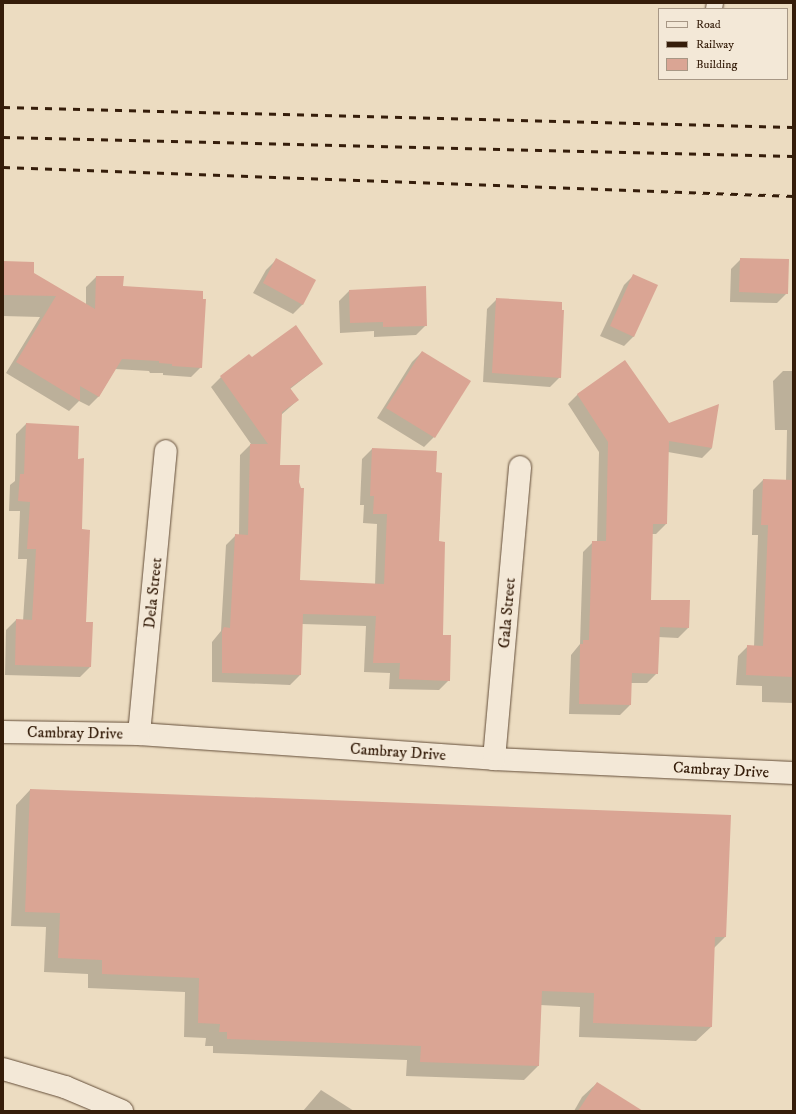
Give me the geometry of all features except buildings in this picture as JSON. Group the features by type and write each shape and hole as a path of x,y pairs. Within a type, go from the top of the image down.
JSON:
{"street":[{"name":"Dela Street","path":"139,734 166,451"},
{"name":"Gala Street","path":"494,759 520,467"},
{"name":"Cambray Drive","path":"3,732 139,734 494,759 793,773"},
{"path":"3,1068 65,1087 122,1111"}],"railway":[{"path":"3,107 793,127"},
{"path":"3,137 793,156"},
{"path":"3,167 793,196"}]}
